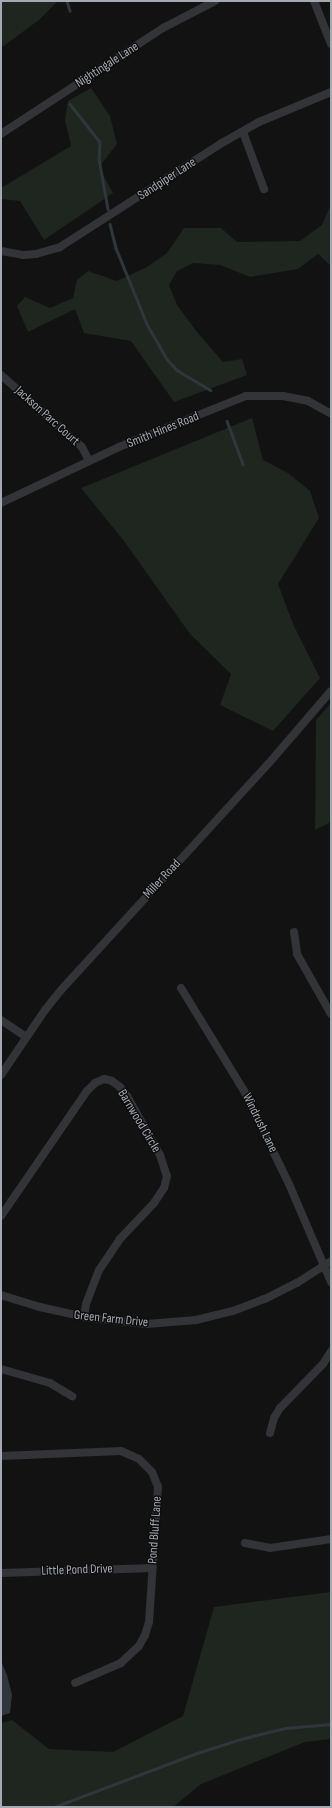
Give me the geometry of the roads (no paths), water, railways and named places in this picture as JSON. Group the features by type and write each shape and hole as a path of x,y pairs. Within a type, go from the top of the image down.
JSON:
{"street":[{"name":"Nightingale Lane","path":"1,134 168,25 215,1"},
{"path":"314,1 331,44"},
{"name":"Sandpiper Lane","path":"1,251 36,254 60,247 222,143 272,116 331,92"},
{"path":"243,132 264,189"},
{"name":"Jackson Parc Court","path":"1,375 82,447 89,462"},
{"name":"Smith Hines Road","path":"1,503 119,447 246,396 283,396 308,401 331,414"},
{"name":"Miller Road","path":"1,1075 45,1010 78,970 269,763 331,691"},
{"path":"294,932 297,954 331,1014"},
{"name":"Windrush Lane","path":"181,988 244,1091 328,1263 331,1282"},
{"path":"1,1020 26,1037"},
{"name":"Barnwood Circle","path":"1,1216 87,1091 95,1082 104,1079 112,1081 120,1087 127,1096 160,1155 167,1176 164,1188 154,1203 120,1239 99,1270 86,1304 84,1317"},
{"name":"Green Farm Drive","path":"1,1295 40,1307 84,1317 147,1324 196,1320 234,1311 266,1299 297,1283 328,1263"},
{"path":"270,1433 274,1418 280,1408 323,1364 331,1351"},
{"path":"1,1369 50,1383 72,1396"},
{"name":"Pond Bluff Lane","path":"1,1456 121,1451 139,1460 152,1472 158,1487 149,1622 139,1646 121,1663 75,1683"},
{"path":"245,1543 270,1548 331,1539"},
{"name":"Little Pond Drive","path":"1,1573 152,1568"}],"waterway":[{"path":"67,1 70,11"},
{"path":"70,104 100,142 99,159 108,209"},
{"path":"110,224 116,248 147,324 167,359 177,370 210,390"},
{"path":"227,421 243,464"},
{"path":"54,1807 197,1753 241,1739 285,1728 331,1724"}]}
